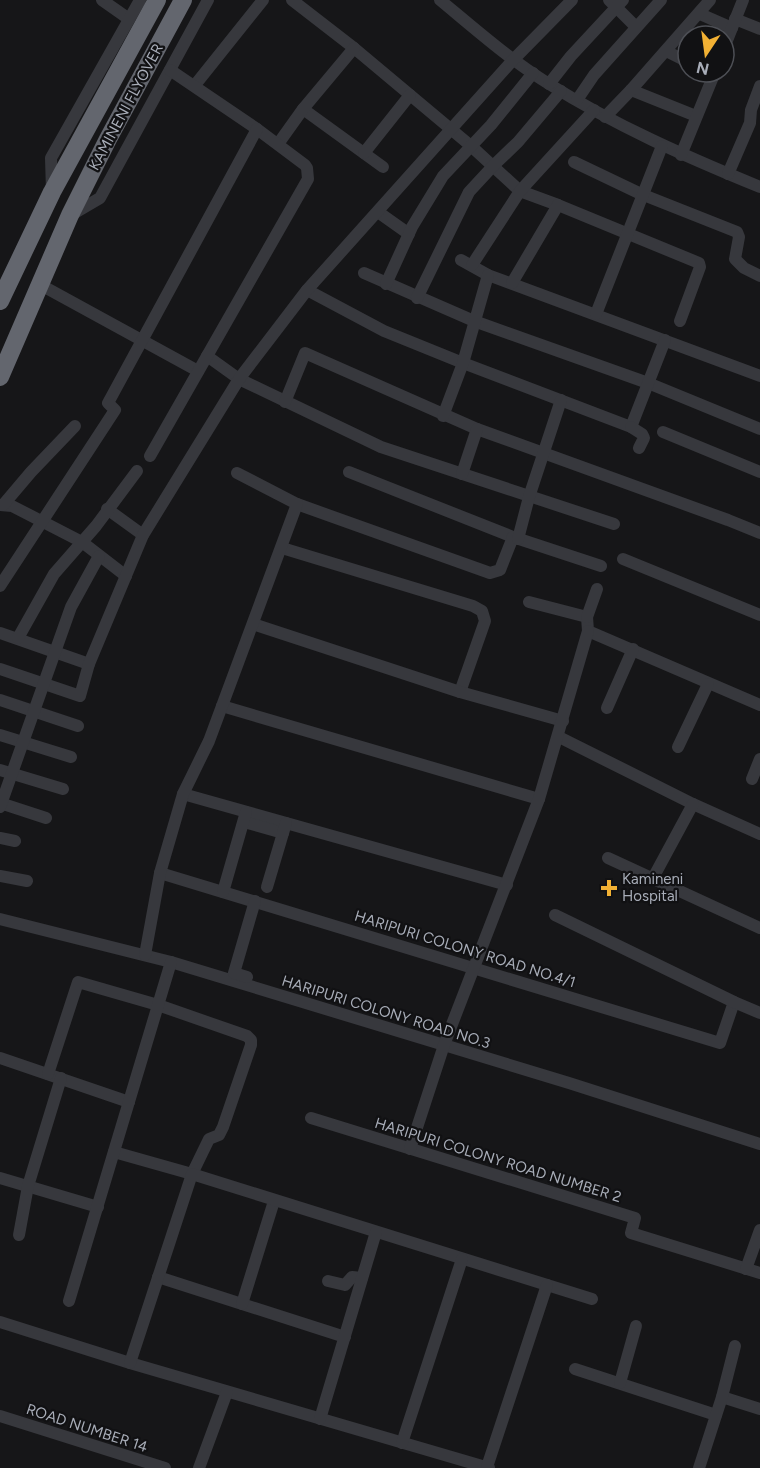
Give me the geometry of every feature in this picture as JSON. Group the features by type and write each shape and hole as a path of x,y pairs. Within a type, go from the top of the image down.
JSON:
{"highway":[{"name":"KAMINENI FLYOVER","path":"2,288 157,0"},
{"name":"KAMINENI FLYOVER","path":"0,377 70,215 108,138 183,0"}],"street":[{"path":"102,0 129,19"},
{"path":"52,192 51,158 140,0"},
{"path":"70,215 100,198 208,0"},
{"path":"195,85 262,0"},
{"path":"292,0 452,129 520,191 699,262 700,267 680,321"},
{"path":"440,0 513,60 599,114 681,155 760,187"},
{"path":"0,669 80,696 88,664 143,535 238,379 307,290 513,60 572,0"},
{"path":"577,100 594,75 661,0"},
{"path":"710,0 631,90 599,114 520,191 466,263 488,275 760,376"},
{"path":"734,23 743,0"},
{"path":"549,84 616,2 636,27"},
{"path":"700,14 760,29"},
{"path":"278,144 303,109 354,48"},
{"path":"666,51 676,56"},
{"path":"150,456 308,179 307,168 278,144 170,70"},
{"path":"386,284 409,234 443,176 533,73"},
{"path":"681,155 709,84"},
{"path":"728,174 755,124 751,110 760,86"},
{"path":"631,90 696,116"},
{"path":"417,298 469,192 518,142 561,91"},
{"path":"364,153 410,95"},
{"path":"303,109 383,168"},
{"path":"0,586 115,410 108,403 257,129"},
{"path":"596,314 628,234 641,194 662,146"},
{"path":"574,162 641,194 736,232 739,237 735,259 744,268 760,276"},
{"path":"512,283 558,205"},
{"path":"378,212 409,234"},
{"path":"364,273 474,321 648,383 760,429"},
{"path":"443,416 463,363 488,275"},
{"path":"39,284 198,371"},
{"path":"307,290 384,331 631,427 644,438 639,448"},
{"path":"631,427 665,340"},
{"path":"285,402 305,353 443,416 760,533"},
{"path":"207,356 238,379 381,447 614,524"},
{"path":"237,473 297,504 490,573 500,570 516,538 561,400"},
{"path":"2,505 75,426"},
{"path":"462,474 477,429"},
{"path":"663,432 760,472"},
{"path":"18,638 54,574 137,471"},
{"path":"349,472 516,538 602,566"},
{"path":"145,955 159,873 183,794 209,741 297,504"},
{"path":"2,505 12,506 82,542 126,576"},
{"path":"107,509 143,535"},
{"path":"282,548 473,606 482,611 485,621 460,692"},
{"path":"46,818 0,805 6,772 24,741 71,607 99,556"},
{"path":"623,559 760,615"},
{"path":"410,1149 444,1045 539,800 559,737 588,631 587,617 597,589"},
{"path":"529,602 587,617"},
{"path":"253,624 460,692 563,721"},
{"path":"588,631 760,705"},
{"path":"0,633 88,664"},
{"path":"607,708 633,650"},
{"path":"678,747 708,684"},
{"path":"0,700 78,726"},
{"path":"222,706 539,800"},
{"path":"0,735 71,757"},
{"path":"559,737 693,804 760,834"},
{"path":"752,779 760,759"},
{"path":"6,772 63,789"},
{"path":"183,794 245,817 284,828 507,885"},
{"path":"653,878 693,804"},
{"path":"223,892 245,817"},
{"path":"267,888 284,828"},
{"path":"0,838 15,841"},
{"path":"608,858 760,928"},
{"name":"HARIPURI COLONY ROAD NO.4/1","path":"159,873 720,1042 734,1002"},
{"path":"0,876 27,882"},
{"path":"255,901 233,977 270,984"},
{"path":"555,915 760,1013"},
{"name":"HARIPURI COLONY ROAD NO.3","path":"0,919 233,977 760,1144"},
{"path":"69,1301 171,963"},
{"path":"48,1074 78,982 158,1005 247,1036 251,1040 223,1127 219,1135 209,1139 192,1174 130,1363"},
{"path":"0,1058 129,1102"},
{"path":"19,1235 28,1186 61,1078"},
{"name":"HARIPURI COLONY ROAD NUMBER 2","path":"311,1118 635,1218 631,1233 760,1273"},
{"path":"114,1152 192,1174 274,1202 592,1299"},
{"path":"0,1178 98,1207"},
{"path":"242,1304 274,1202"},
{"path":"746,1269 760,1230"},
{"path":"320,1419 376,1232"},
{"path":"402,1443 462,1259"},
{"path":"158,1276 345,1337"},
{"path":"328,1281 345,1285 352,1277 362,1278"},
{"path":"0,1322 130,1363 488,1468 547,1285"},
{"path":"620,1383 636,1326"},
{"path":"699,1468 722,1397 735,1346"},
{"path":"575,1369 716,1415"},
{"path":"199,1468 227,1392"},
{"path":"722,1397 760,1409"},
{"name":"ROAD NUMBER 14","path":"0,1416 165,1468"}],"place":[{"name":"Kamineni Hospital","path":"609,888"}]}
